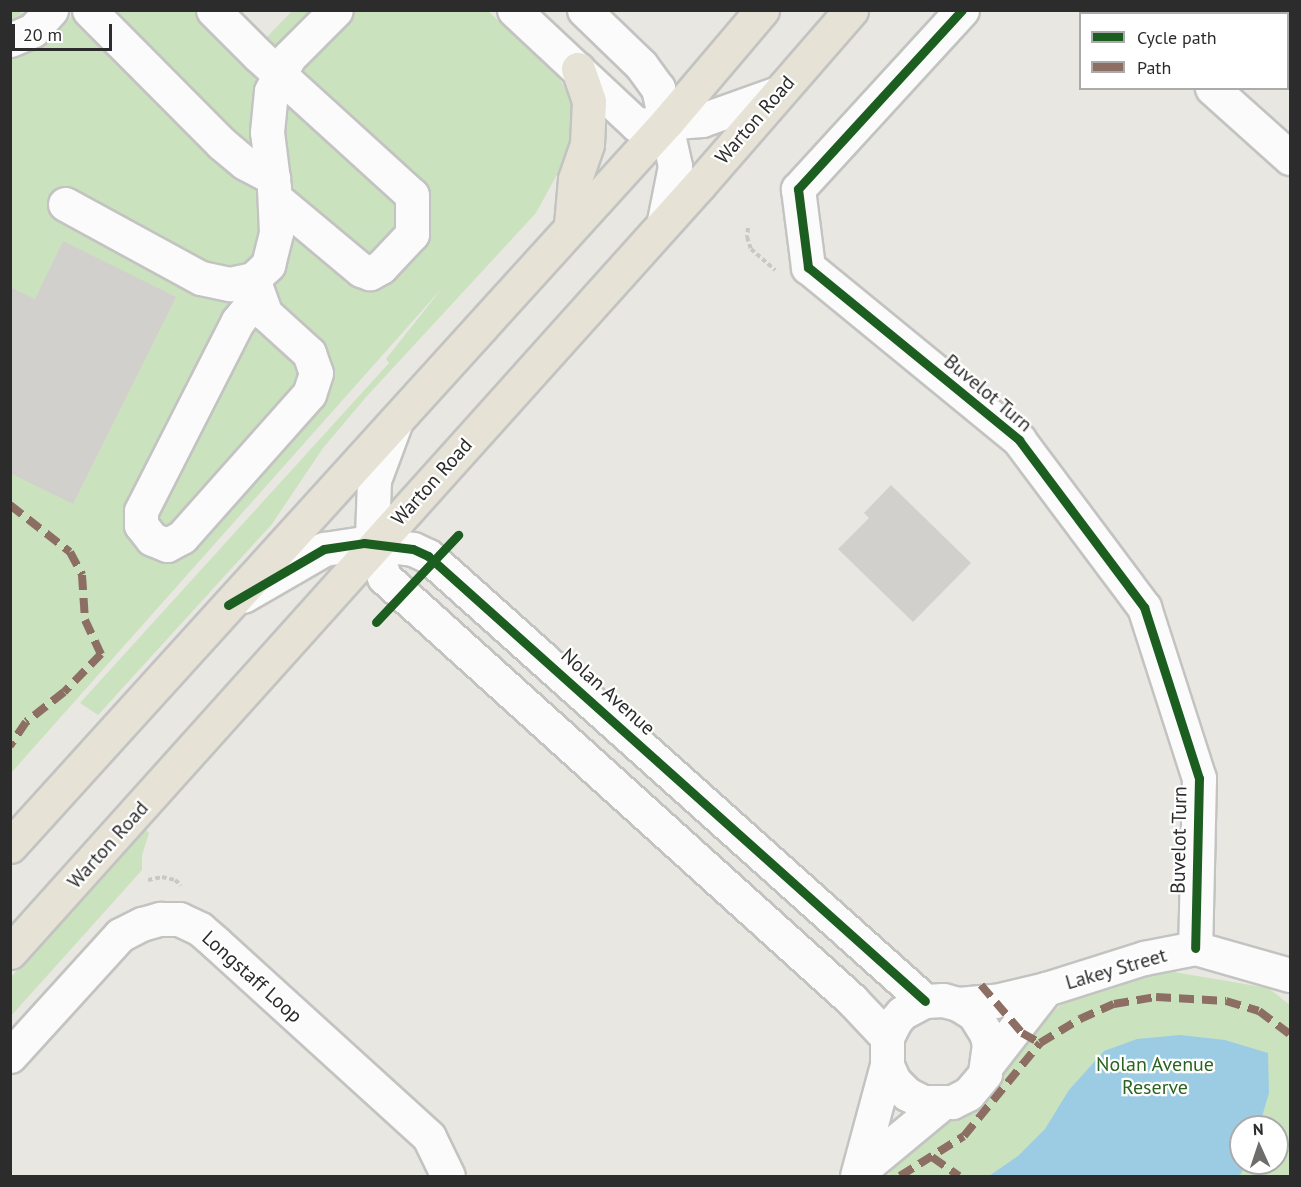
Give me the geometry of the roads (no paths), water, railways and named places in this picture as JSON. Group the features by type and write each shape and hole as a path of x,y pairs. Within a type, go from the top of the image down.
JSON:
{"main road":[{"path":"10,846 571,225 667,122 762,10"},
{"name":"Warton Road","path":"10,952 376,545 851,10"},
{"path":"571,225 575,179 587,144 589,101 578,69"}],"street":[{"path":"10,40 33,30 51,10"},
{"path":"89,10 221,143 274,188 361,270 370,273 381,267 412,234 412,195 280,75 213,10"},
{"path":"257,289 266,314 309,353 316,374 309,394 182,537 168,545 152,539 141,525 141,511 238,321 251,305 257,289 268,265 276,233 274,188 267,132 271,91 289,57 336,10"},
{"path":"514,10 637,125 702,120 778,93"},
{"path":"584,10 641,65 658,88 675,166 664,221"},
{"name":"Buvelot Turn","path":"962,10 798,189 808,267 1019,440 1144,607 1199,778 1195,948"},
{"path":"1214,90 1290,158"},
{"path":"65,204 201,278 257,289"},
{"path":"398,418 374,480 372,537 384,577 406,600 843,992 887,1051 894,1081 907,1094 923,1102 941,1104"},
{"name":"Nolan Avenue","path":"228,605 324,549 364,543 413,549 428,556 925,1001"},
{"name":"Longstaff Loop","path":"10,1056 120,935 142,924 160,919 178,919 200,929 216,942 429,1137 444,1163 448,1176"},
{"name":"Lakey Street","path":"859,1174 887,1051 902,1013 925,1001 943,1000 958,1004 995,1001 1046,989 1144,958 1195,948 1290,975"},
{"name":"Lakey Street","path":"859,1174 941,1104 968,1094 985,1074 988,1062 1046,989"},
{"path":"958,1004 974,1014 986,1033 988,1062"}],"water":[{"path":"1180,1035 1225,1040 1268,1053 1269,1093 1263,1115 1229,1115 1229,1175 1238,1175 989,1176 1018,1156 1045,1129 1069,1090 1104,1051 1137,1039"}],"park label":[{"name":"Nolan Avenue Reserve","path":"1155,1076"}]}
